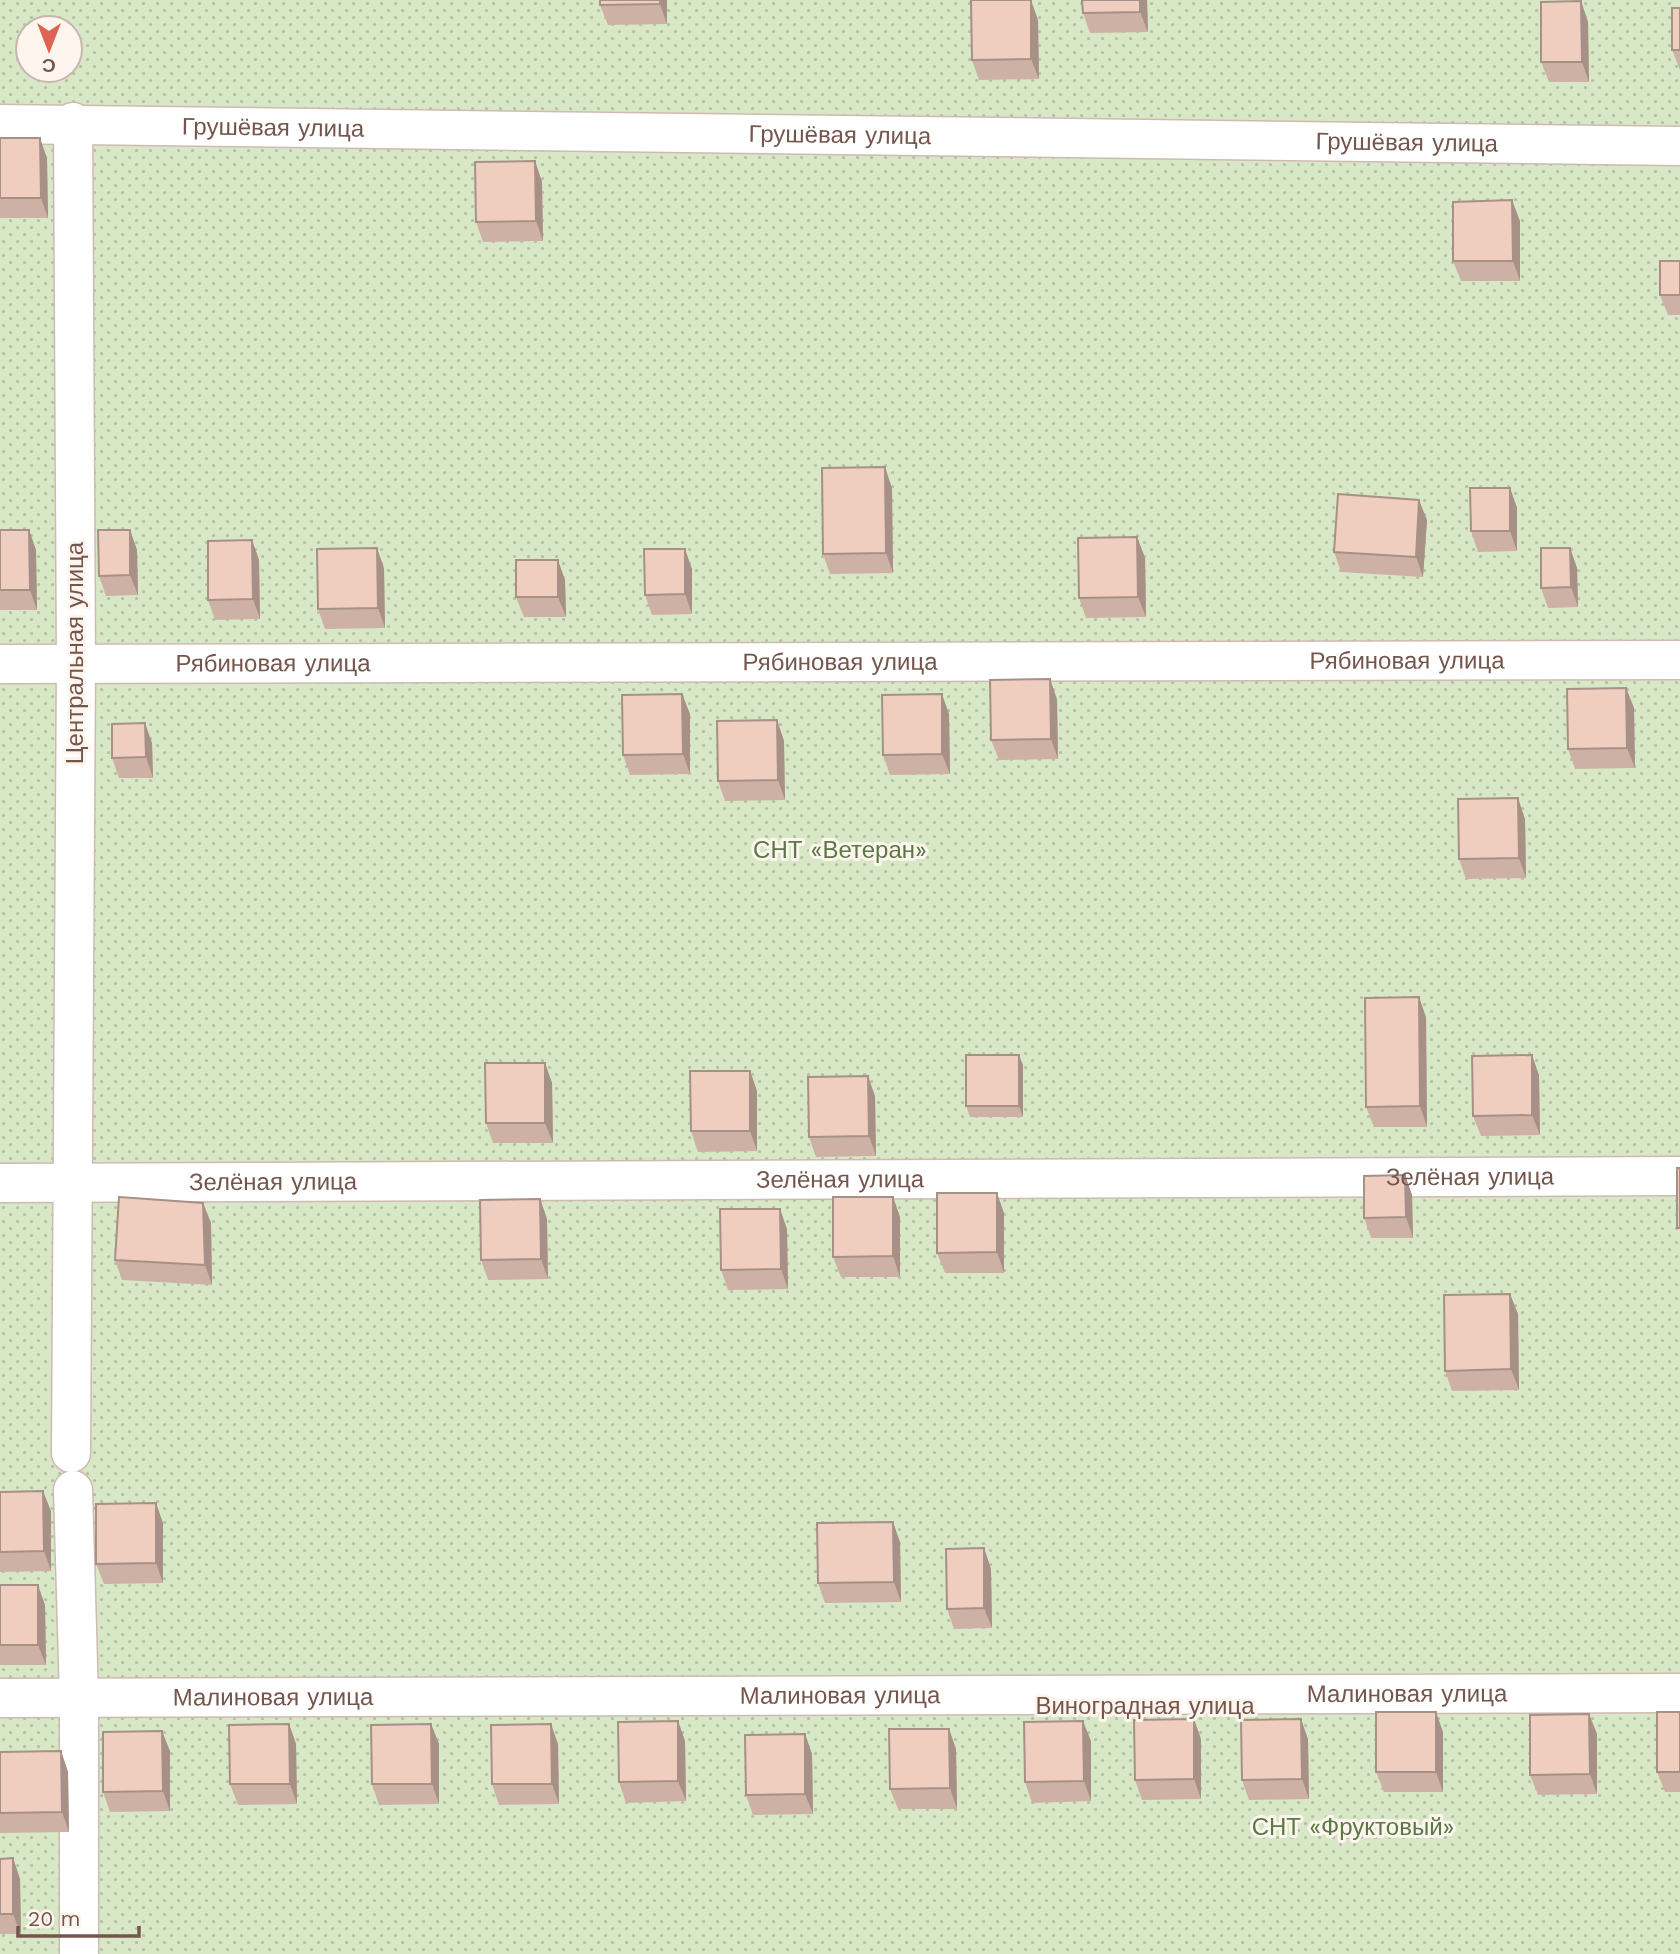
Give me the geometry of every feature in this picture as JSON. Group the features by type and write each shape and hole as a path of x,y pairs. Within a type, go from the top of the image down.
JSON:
{"street":[{"name":"Грушёвая улица","path":"0,124 73,122 1680,146"},
{"name":"Центральная улица","path":"73,122 76,663 72,1472 79,1707 79,1954"},
{"name":"Рябиновая улица","path":"0,664 1680,660"},
{"name":"Зелёная улица","path":"0,1184 1680,1177"},
{"name":"Малиновая улица","path":"0,1698 79,1707 1680,1693"},
{"name":"Виноградная улица","path":"610,1711 1680,1702"},
{"path":"0,1715 79,1707 354,1713"}],"green space":[{"name":"СНТ «Ветеран»","path":"0,0 1680,0 1680,1696 0,1701"},
{"name":"СНТ «Фруктовый»","path":"1680,1698 1680,1954 0,1954 0,1704"}],"building":[{"path":"600,0 660,0 660,4 600,5"},
{"path":"971,0 1031,0 1031,59 972,60"},
{"path":"1082,0 1140,0 1140,12 1083,13"},
{"path":"1581,1 1582,62 1541,62 1541,2"},
{"path":"1672,8 1680,8 1680,50 1672,50"},
{"path":"0,138 40,138 41,198 0,198"},
{"path":"535,161 536,221 476,222 475,162"},
{"path":"1512,200 1513,261 1453,261 1453,202"},
{"path":"1660,261 1680,261 1680,295 1660,295"},
{"path":"885,467 886,553 823,554 822,468"},
{"path":"1470,488 1510,488 1510,531 1471,531"},
{"path":"1338,494 1419,500 1416,557 1334,552"},
{"path":"0,530 29,530 30,590 0,590"},
{"path":"98,530 130,530 130,575 99,576"},
{"path":"1137,537 1138,597 1079,598 1078,538"},
{"path":"252,540 253,599 208,600 208,541"},
{"path":"377,548 378,608 318,609 317,549"},
{"path":"1541,548 1570,548 1571,587 1541,588"},
{"path":"644,549 685,549 685,594 645,595"},
{"path":"516,560 558,560 558,597 516,597"},
{"path":"1050,679 1051,739 991,740 990,680"},
{"path":"1626,688 1627,748 1568,749 1567,689"},
{"path":"682,694 683,754 623,755 622,695"},
{"path":"942,694 942,754 883,755 882,695"},
{"path":"777,720 778,780 718,781 717,721"},
{"path":"145,723 146,757 112,758 112,724"},
{"path":"1518,798 1519,858 1459,859 1458,799"},
{"path":"1419,997 1420,1106 1366,1107 1365,998"},
{"path":"966,1055 1019,1055 1019,1106 966,1106"},
{"path":"1532,1055 1532,1115 1473,1116 1472,1056"},
{"path":"485,1063 545,1063 545,1123 486,1123"},
{"path":"690,1071 750,1071 750,1131 691,1131"},
{"path":"868,1076 869,1136 809,1137 808,1077"},
{"path":"1677,1168 1680,1168 1680,1228 1677,1228"},
{"path":"1405,1175 1406,1217 1364,1218 1364,1176"},
{"path":"937,1193 997,1193 997,1252 937,1253"},
{"path":"119,1197 203,1203 205,1265 115,1260"},
{"path":"833,1197 893,1197 893,1256 833,1257"},
{"path":"540,1199 541,1259 481,1260 480,1200"},
{"path":"720,1209 780,1209 781,1269 721,1270"},
{"path":"1510,1294 1511,1369 1445,1371 1444,1295"},
{"path":"43,1491 44,1551 0,1552 0,1492"},
{"path":"156,1503 156,1563 96,1564 96,1504"},
{"path":"893,1522 894,1582 818,1583 817,1523"},
{"path":"984,1548 984,1608 947,1609 946,1549"},
{"path":"0,1585 38,1585 38,1645 0,1645"},
{"path":"1376,1712 1436,1712 1436,1772 1376,1772"},
{"path":"1657,1712 1680,1712 1680,1772 1657,1772"},
{"path":"1589,1714 1590,1774 1530,1775 1530,1715"},
{"path":"1194,1719 1194,1779 1135,1780 1134,1720"},
{"path":"1301,1719 1302,1779 1242,1780 1241,1720"},
{"path":"678,1721 678,1781 619,1782 618,1722"},
{"path":"1083,1721 1084,1781 1025,1782 1024,1722"},
{"path":"289,1724 290,1784 230,1784 229,1725"},
{"path":"431,1724 432,1784 372,1784 371,1725"},
{"path":"551,1724 552,1784 492,1784 491,1725"},
{"path":"889,1729 949,1729 950,1788 890,1789"},
{"path":"162,1731 163,1791 103,1792 103,1732"},
{"path":"805,1734 805,1794 746,1795 745,1735"},
{"path":"61,1751 62,1812 0,1813 0,1752"},
{"path":"13,1858 13,1914 0,1914 0,1859"}]}
